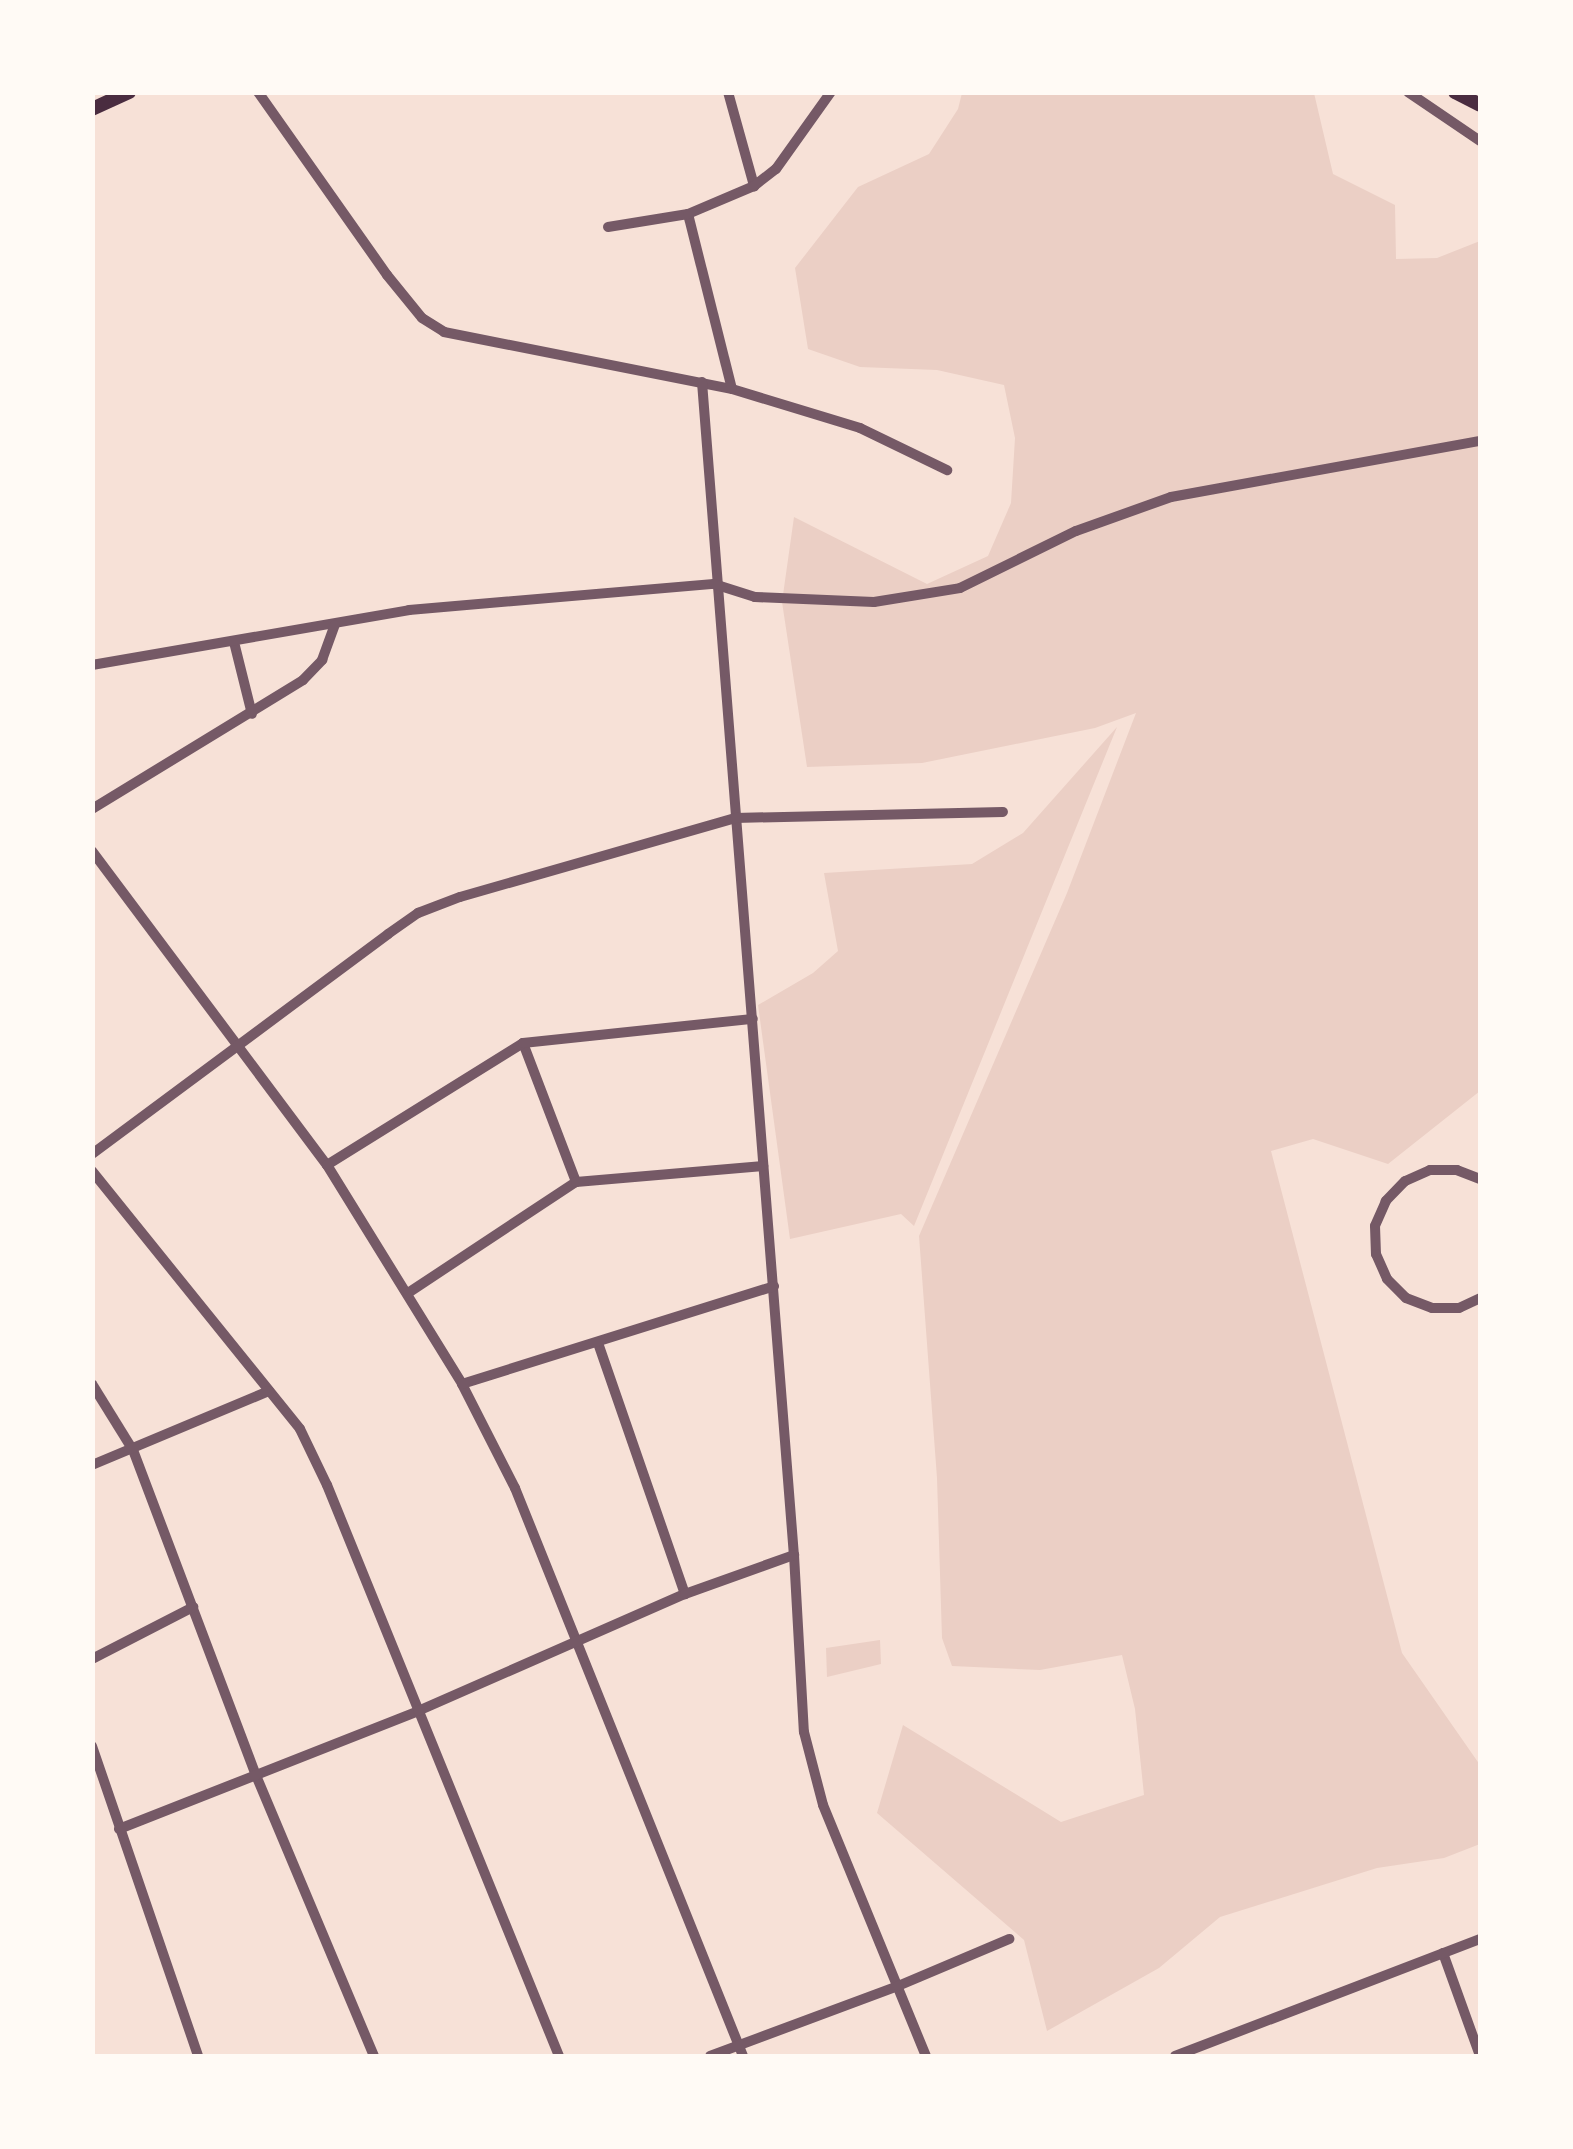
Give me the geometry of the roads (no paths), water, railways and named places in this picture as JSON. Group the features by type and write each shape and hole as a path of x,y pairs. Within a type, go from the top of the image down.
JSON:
{"main road":[{"path":"92,109 129,92"},
{"path":"1454,92 1480,105"}],"street":[{"path":"258,92 387,275 432,325 468,340 732,390 860,428 947,470"},
{"path":"728,92 754,186"},
{"path":"608,227 688,214 754,186 776,169 831,92"},
{"path":"1408,92 1480,141"},
{"path":"688,214 732,390"},
{"path":"702,382 714,584 774,1286 804,1732 810,1765 926,2056"},
{"path":"92,665 410,610 714,584 755,596 826,603 874,602 960,588 1076,531 1171,497 1480,440"},
{"path":"92,809 303,680 322,660 335,625"},
{"path":"234,642 252,714"},
{"path":"92,1154 418,913 735,818 1003,812"},
{"path":"92,851 327,1165 462,1384 515,1488 740,2051"},
{"path":"327,1165 523,1043 753,1019"},
{"path":"523,1043 576,1182"},
{"path":"408,1293 576,1182 763,1166"},
{"path":"1480,1179 1457,1170 1430,1170 1405,1181 1386,1201 1376,1226 1376,1254 1386,1279 1406,1298 1432,1308 1459,1308 1480,1298"},
{"path":"92,1171 300,1430 327,1484 560,2056"},
{"path":"462,1384 774,1286"},
{"path":"598,1343 685,1594"},
{"path":"92,1384 133,1450 255,1773 374,2056"},
{"path":"92,1465 269,1392"},
{"path":"119,1829 418,1711 685,1594 794,1556"},
{"path":"92,1659 192,1608"},
{"path":"92,1746 198,2056"},
{"path":"710,2056 740,2051 1009,1939"},
{"path":"1175,2056 1480,1939"},
{"path":"1443,1953 1480,2056"}]}
